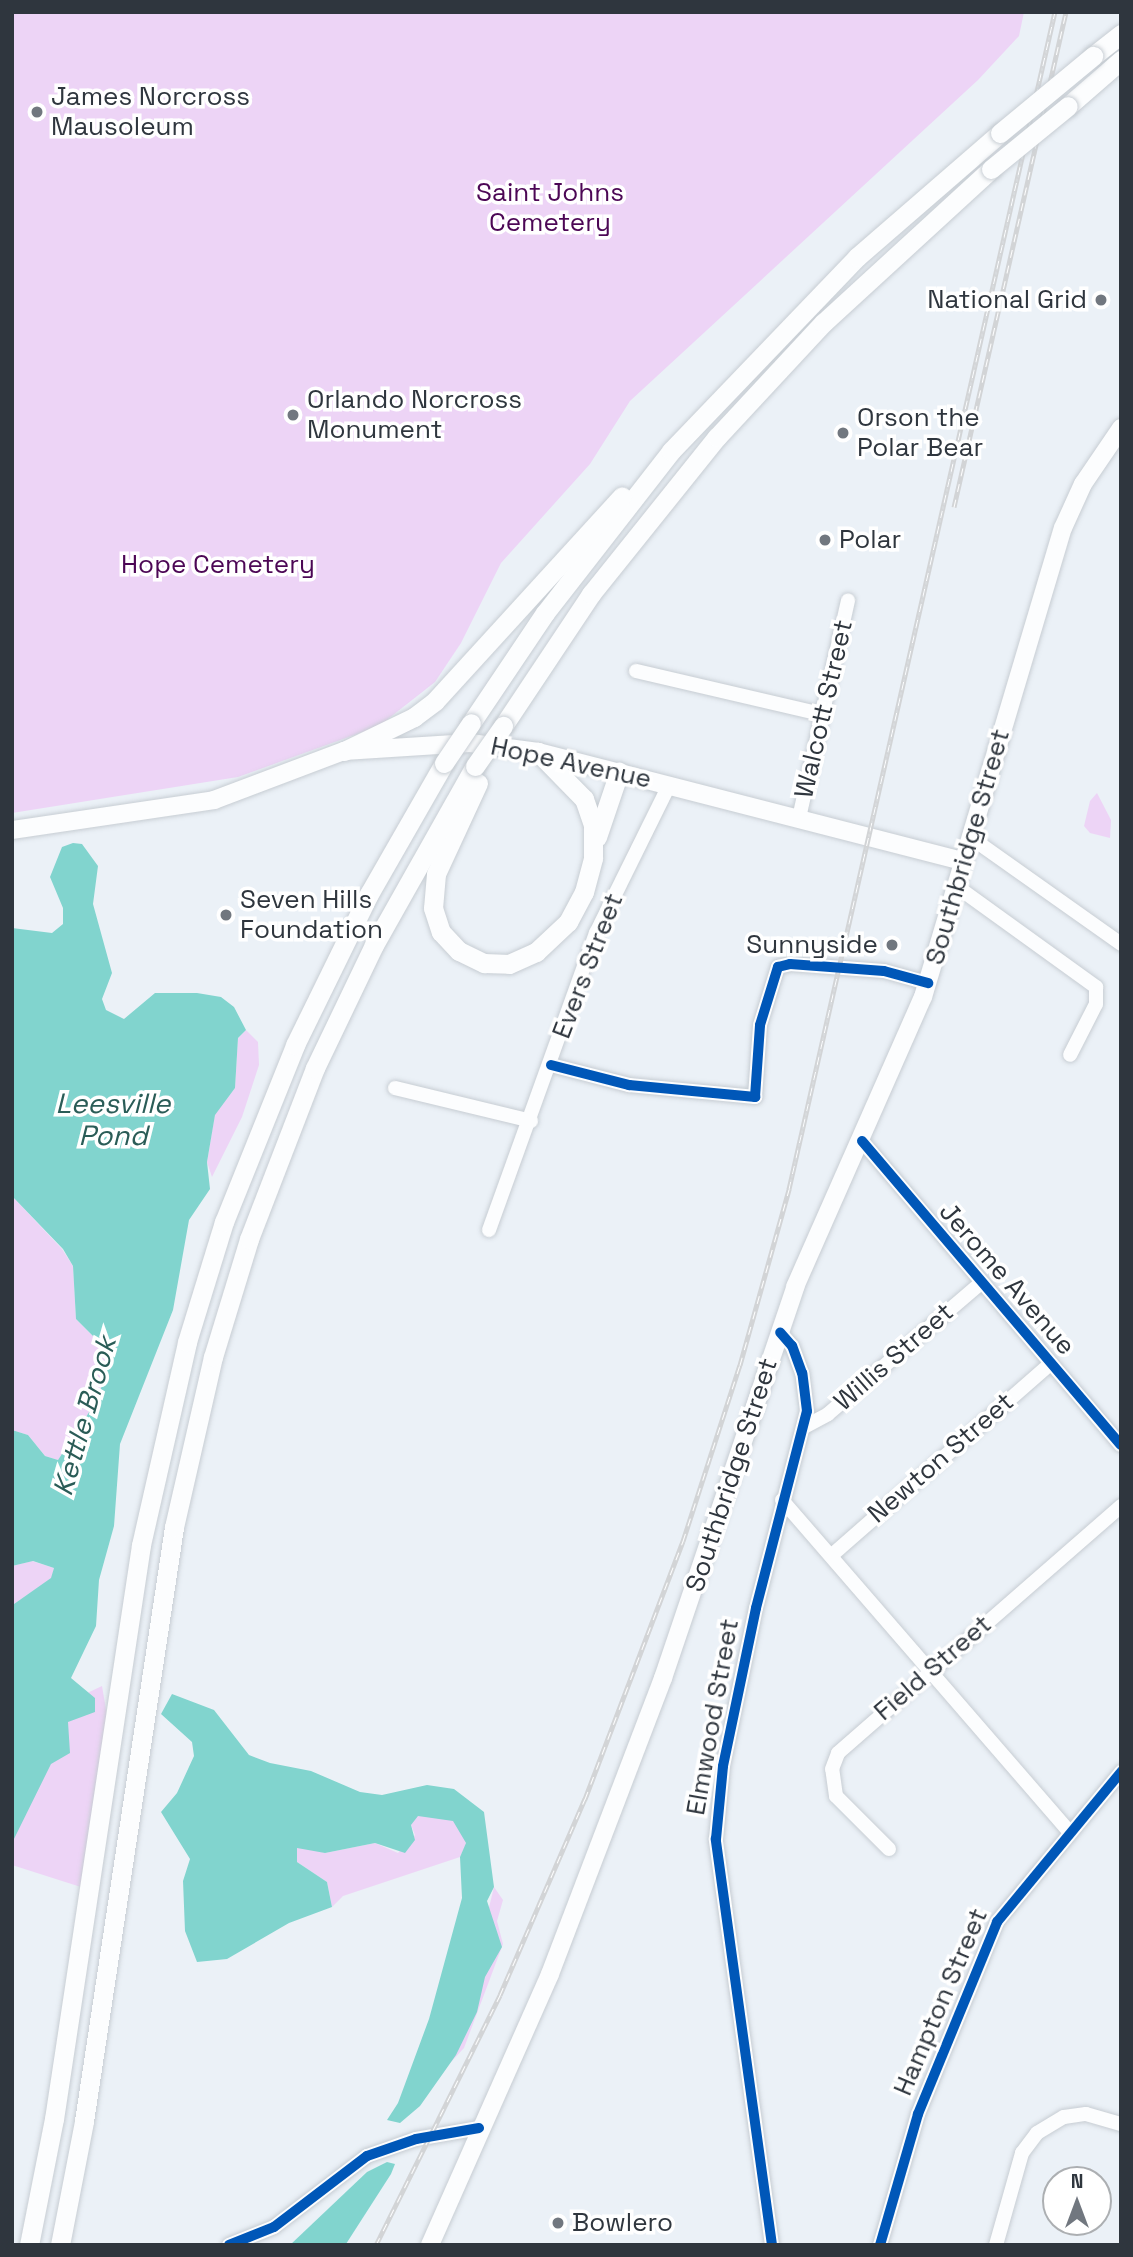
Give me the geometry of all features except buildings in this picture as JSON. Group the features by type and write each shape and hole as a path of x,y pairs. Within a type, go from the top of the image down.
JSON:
{"highway":[{"path":"344,751 414,717 435,701 667,443 732,383 857,257 1000,133 1121,34"},
{"path":"61,2241 84,2121 171,1545 213,1357 253,1230 316,1068 374,945 507,721 591,594 717,438 823,323 991,169 1121,60"},
{"path":"29,2242 56,2106 143,1536 190,1332 224,1223 290,1057 369,894 443,763 559,594 671,451 732,383"},
{"path":"538,752 584,799 593,825 593,858"},
{"path":"481,767 444,855 432,894 436,921 459,951 495,964 509,964 536,952 559,934 577,908 593,858 606,801 619,772"}],"main road":[{"name":"Southbridge Street","path":"429,2245 550,1974 605,1833 700,1573 795,1287 862,1141 928,983 1063,528 1083,484 1121,428"},
{"name":"Hope Avenue","path":"12,830 214,800 344,751 470,743 538,752 963,861"}],"street":[{"name":"Walcott Street","path":"799,818 848,600"},
{"path":"636,671 821,714"},
{"name":"Evers Street","path":"489,1230 531,1121 604,914 669,785"},
{"path":"971,837 1121,944"},
{"path":"956,886 1096,987 1096,1004 1070,1055"},
{"path":"551,1065 629,1085 755,1097 761,1025 778,967 790,964 884,971 928,983"},
{"path":"395,1088 531,1121"},
{"name":"Jerome Avenue","path":"862,1141 1121,1445"},
{"name":"Willis Street","path":"804,1427 828,1414 981,1283"},
{"name":"Elmwood Street","path":"772,2245 716,1839 723,1766 782,1500 804,1427 807,1396 802,1373 792,1346 780,1332"},
{"name":"Newton Street","path":"832,1555 1051,1363"},
{"path":"782,1500 1069,1831"},
{"name":"Field Street","path":"889,1849 844,1809 832,1786 832,1769 846,1741 1121,1506"},
{"name":"Hampton Street","path":"880,2245 918,2114 997,1922 1069,1831 1121,1772"},
{"path":"996,2245 1022,2153 1037,2133 1072,2115 1098,2115 1121,2124"},
{"path":"229,2245 274,2227 367,2156 416,2139 480,2128"}],"green space":[{"path":"12,12 1024,12 1019,36 978,80 630,401 590,464 501,563 461,643 435,682 379,726 238,777 12,813"},
{"path":"1097,793 1111,820 1110,838 1090,833 1084,826 1090,801"},
{"path":"246,1030 258,1042 259,1065 242,1117 212,1177 207,1162 215,1114 235,1088 238,1038"},
{"path":"12,1196 62,1249 73,1266 76,1319 112,1355 97,1400 58,1460 45,1456 28,1435 12,1430"},
{"path":"32,1561 54,1568 52,1578 14,1604 12,1613 12,1566"},
{"path":"102,1686 107,1715 84,1888 12,1865 12,1754 64,1704"},
{"path":"418,1812 461,1818 466,1844 460,1857 343,1896 332,1907 327,1882 297,1862 296,1848 305,1846 325,1853 375,1843 398,1853 415,1835 411,1825"},
{"path":"494,1887 503,1900 497,1921 503,1944 464,2048 451,2062"}],"water":[{"name":"Leesville Pond","path":"73,843 82,844 98,866 93,904 112,973 102,999 106,1010 124,1019 155,993 197,993 221,997 234,1007 246,1030 238,1038 235,1088 215,1115 207,1162 210,1189 189,1220 173,1310 120,1444 114,1526 99,1580 96,1626 71,1678 95,1698 95,1712 68,1722 70,1753 51,1764 12,1843 12,1613 14,1604 51,1578 54,1568 33,1561 12,1566 12,1430 28,1435 45,1456 58,1460 97,1400 112,1355 76,1319 73,1266 63,1249 12,1196 12,928 52,933 63,924 63,908 50,877 62,847"},
{"path":"172,1694 214,1710 249,1755 270,1763 311,1771 360,1792 382,1795 427,1785 454,1789 484,1812 494,1887 487,1901 502,1947 485,1977 477,2012 456,2055 420,2106 400,2123 387,2120 398,2103 429,2019 462,1898 460,1857 466,1843 453,1821 418,1816 411,1825 415,1840 405,1853 375,1843 325,1853 297,1848 297,1862 327,1882 332,1907 289,1923 227,1959 197,1962 185,1931 183,1881 190,1859 161,1812 177,1793 194,1756 192,1742 161,1714"},
{"path":"387,2162 395,2164 391,2174 346,2244 290,2245 367,2172"}],"railway":[{"path":"376,2245 500,1995 585,1799 683,1541 740,1365 789,1189 1055,12"},
{"path":"954,507 1066,12"}],"cycle path":[{"path":"551,1065 629,1085 755,1097 760,1025 778,967 790,964 884,971 928,983"},
{"path":"862,1141 1121,1445"},
{"path":"772,2245 716,1839 723,1766 756,1608 807,1411 802,1373 792,1346 780,1332"},
{"path":"880,2245 918,2114 997,1922 1121,1772"},
{"path":"229,2245 274,2227 367,2156 416,2139 479,2128"}],"place":[{"name":"James Norcross Mausoleum","path":"37,112"},
{"name":"National Grid","path":"1101,300"},
{"name":"Orlando Norcross Monument","path":"293,415"},
{"name":"Orson the Polar Bear","path":"843,433"},
{"name":"Polar","path":"825,540"},
{"name":"Seven Hills Foundation","path":"226,915"},
{"name":"Sunnyside","path":"892,945"},
{"name":"Bowlero","path":"558,2223"}],"park label":[{"name":"Saint Johns Cemetery","path":"550,208"},
{"name":"Hope Cemetery","path":"218,565"}],"water label":[{"name":"Kettle Brook","path":"84,1416"}]}
